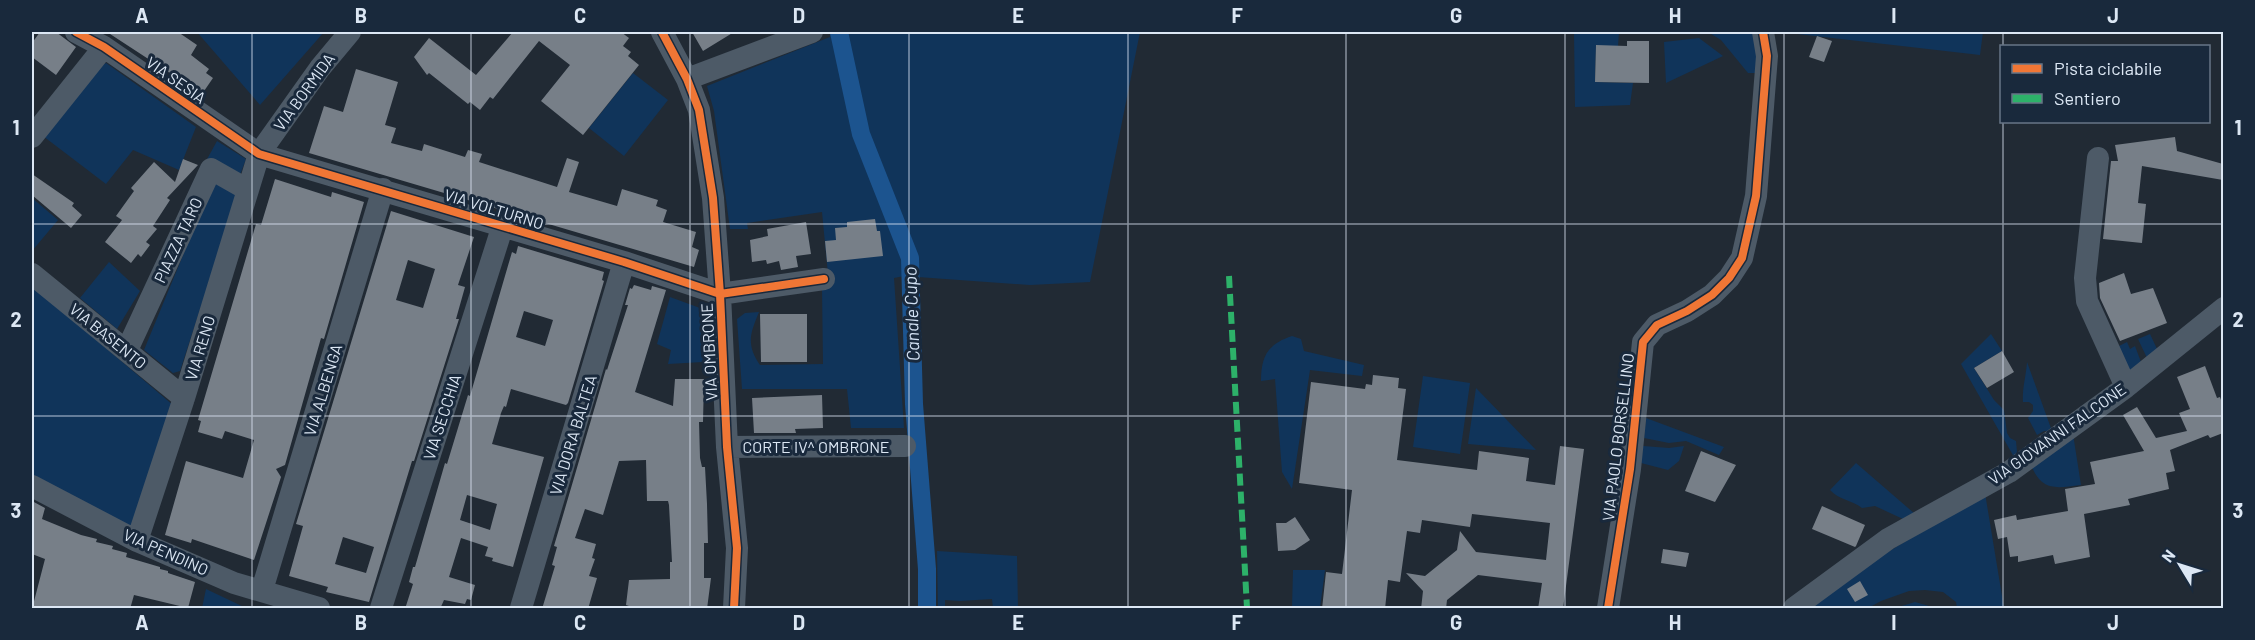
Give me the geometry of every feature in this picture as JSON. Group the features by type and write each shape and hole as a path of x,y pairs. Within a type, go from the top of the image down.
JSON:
{"street":[{"name":"VIA SESIA","path":"76,32 104,46 259,154"},
{"name":"VIA BORMIDA","path":"259,154 320,68 350,32"},
{"name":"VIA OMBRONE","path":"662,32 687,79 699,110 713,198 727,447 737,548 734,609"},
{"path":"687,79 779,37 812,32"},
{"name":"VIA PAOLO BORSELLINO","path":"1608,609 1630,469 1643,342 1657,325 1687,312 1712,295 1742,258 1756,196 1767,56 1763,32"},
{"path":"32,137 104,46"},
{"name":"VIA VOLTURNO","path":"259,154 503,225 720,294"},
{"name":"VIA RENO","path":"137,541 184,398 259,154"},
{"path":"2098,158 2085,278 2087,301 2126,387"},
{"name":"PIAZZA TARO","path":"127,350 211,169 249,190"},
{"name":"VIA ALBENGA","path":"262,590 383,189"},
{"name":"VIA SECCHIA","path":"381,609 503,225"},
{"name":"VIA DORA BALTEA","path":"521,609 624,262"},
{"name":"VIA BASENTO","path":"32,274 184,398"},
{"path":"720,294 824,279"},
{"name":"VIA GIOVANNI FALCONE","path":"1794,609 1888,539 2009,472 2126,387 2223,308"},
{"name":"CORTE IV^ OMBRONE","path":"727,447 905,446"},
{"name":"VIA PENDINO","path":"32,486 137,541 234,583 310,607"}],"shaded area":[{"path":"197,32 324,32 260,105"},
{"name":"Canale Cupo","path":"830,32 1140,32 1090,282 1030,285 904,276 894,278 904,428 851,428 847,389 742,389 737,319 745,313 759,312 753,327 751,345 760,365 823,364 822,288 828,274 822,212 747,223 748,229 730,229 714,111 707,86 830,37"},
{"path":"1574,32 1619,32 1618,46 1596,46 1595,82 1633,83 1630,105 1575,107"},
{"path":"1708,32 1755,32 1757,73 1748,73 1721,40"},
{"path":"1780,32 1983,32 1980,55"},
{"path":"1699,38 1723,56 1666,83 1664,42"},
{"path":"106,63 196,127 179,170 133,150 106,184 43,136 101,66"},
{"path":"633,73 668,100 624,156 589,128"},
{"path":"217,141 246,159 240,175 206,161"},
{"path":"214,180 238,193 180,371 173,373 144,350"},
{"path":"32,198 58,220 32,251"},
{"path":"109,262 140,291 117,329 80,298"},
{"path":"32,285 174,406 133,534 32,476"},
{"path":"670,297 700,308 703,362 668,364 671,350 657,344"},
{"path":"1991,334 2002,351 1974,368 1994,400 2004,410 2007,433 2016,441 2017,452 2014,457 1961,364"},
{"path":"2150,334 2157,349 2147,358 2138,339"},
{"path":"1292,336 1301,339 1304,351 1364,365 1362,376 1310,370 1292,489 1282,472 1275,379 1261,381 1262,365 1267,352 1277,343"},
{"path":"2127,342 2130,349 2135,346 2141,362 2127,373 2115,348"},
{"path":"2027,362 2052,431 2044,431 2037,435 2028,418 2033,411 2033,405 2023,402"},
{"path":"1423,376 1470,383 1460,454 1413,447"},
{"path":"1476,388 1536,450 1468,444"},
{"path":"1646,418 1724,447 1719,455 1686,441 1669,443 1644,438"},
{"path":"2073,434 2081,485 2057,487 2045,484 2035,474 2031,465"},
{"path":"1643,446 1669,448 1684,446 1679,461 1668,470 1641,463"},
{"path":"1856,463 1915,514 1903,519 1875,506 1862,508 1830,490"},
{"path":"1985,493 2004,608 1957,608 1956,602 1943,592 1925,590 1909,591 1868,608 1809,608 1878,558"},
{"path":"937,551 1017,556 1018,608 993,608 992,599 945,600 945,608 938,608"},
{"path":"1293,570 1325,570 1320,608 1292,608"},
{"path":"206,589 246,608 202,608"},
{"path":"1915,602 1936,608 1895,608"}],"building":[{"path":"40,32 56,32 76,47 56,75 32,57 32,43"},
{"path":"107,32 178,32 197,45 191,55 209,69 206,73 213,78 202,94"},
{"path":"513,32 621,32 629,38 623,46 631,52 628,56 639,65 583,135 541,101 570,65 539,41 493,99 490,97 480,110 470,102 468,104 429,73 427,75 414,57 429,38 476,75"},
{"path":"692,32 734,32 703,51"},
{"path":"1817,36 1832,41 1824,62 1809,57"},
{"path":"1627,41 1649,41 1649,83 1595,82 1596,45 1627,46"},
{"path":"356,69 398,82 385,125 396,128 391,143 422,151 424,144 465,157 468,150 482,154 479,162 557,187 567,158 579,162 569,192 617,206 622,189 658,200 656,206 667,210 663,222 696,232 692,247 699,250 694,267 309,153 324,106 343,112"},
{"path":"2175,137 2177,151 2223,164 2223,180 2142,166 2138,203 2146,204 2142,243 2103,239 2111,161 2118,161 2115,145"},
{"path":"183,159 198,165 167,198 170,200 153,226 157,229 146,242 150,245 141,257 138,254 131,263 105,242 122,220 116,216 134,191 131,188 154,162 175,182"},
{"path":"32,174 74,203 72,206 82,215 71,228 32,195"},
{"path":"275,179 331,197 332,192 364,202 324,339 321,338 285,465 276,469 281,477 254,560 192,539 191,543 165,535 186,461 243,478 254,440 225,431 222,439 198,432 201,421 198,420 256,224 261,225"},
{"path":"391,211 474,237 458,285 465,287 456,319 459,319 369,602 326,592 328,587 289,576 303,526 296,524","holes":["408,260 435,269 423,308 396,300","343,537 374,547 366,573 335,564"]},
{"path":"875,219 877,231 880,231 883,256 827,262 825,241 836,240 835,228 847,227 847,222"},
{"path":"806,222 811,254 796,256 798,267 781,270 779,261 767,264 766,260 752,262 750,240 768,236 767,229"},
{"path":"518,246 604,272 602,280 604,281 568,403 566,405 511,389 506,407 504,406 501,413 492,444 544,457 513,567 492,561 493,558 485,556 488,547 461,538 449,577 475,585 471,600 467,599 465,604 444,600 440,609 405,609 413,584 409,582 413,567 415,567 445,463 447,464 468,395 470,396 512,252 516,254","holes":["524,311 553,320 545,346 516,337","467,495 497,504 490,530 460,520"]},
{"path":"2124,273 2131,294 2153,288 2167,323 2120,341 2100,298 2099,283"},
{"path":"634,285 651,290 652,286 666,290 635,392 673,406 675,379 704,379 703,422 699,422 700,458 702,467 705,467 707,504 708,543 704,543 704,578 711,578 707,609 629,609 626,605 629,580 670,579 670,562 672,562 669,505 668,501 647,501 646,460 619,461 603,515 585,509 575,538 596,544 592,558 595,559 589,576 597,578 588,609 542,609 555,566 552,565 557,547 554,546 606,369 628,305 625,305 630,288 632,289"},
{"path":"760,314 807,314 807,362 761,362"},
{"path":"2002,351 2014,372 1987,388 1974,368"},
{"path":"2205,366 2217,398 2220,397 2223,406 2223,433 2210,438 2208,435 2170,450 2175,471 2166,473 2169,489 2128,499 2130,505 2084,514 2090,557 2055,564 2053,555 2018,562 2018,556 2010,557 2007,537 1998,539 1994,520 2016,515 2017,520 2068,511 2065,489 2095,484 2090,462 2144,451 2123,415 2137,407 2156,438 2187,431 2179,413 2190,409 2177,377"},
{"path":"1373,375 1399,378 1398,388 1406,389 1397,460 1477,470 1479,451 1529,458 1526,481 1555,485 1560,446 1584,449 1563,609 1538,609 1542,583 1478,575 1447,600 1446,609 1421,609 1423,591 1406,573 1425,576 1457,550 1460,531 1476,552 1546,560 1550,523 1472,514 1470,527 1422,520 1420,533 1407,531 1400,582 1388,580 1385,609 1322,609 1326,572 1342,574 1352,490 1299,483 1311,382 1365,389 1366,384 1372,385"},
{"path":"822,395 823,428 795,429 796,433 754,433 752,398"},
{"path":"1701,451 1736,465 1715,502 1685,491"},
{"path":"32,501 45,508 42,519 97,539 96,542 113,546 112,549 127,553 126,557 160,567 168,573 195,582 188,608 134,595 130,609 32,609 45,559 32,554"},
{"path":"1822,506 1865,525 1855,547 1812,529"},
{"path":"1295,517 1310,540 1295,550 1278,551 1276,523 1286,523"},
{"path":"1663,549 1689,553 1686,567 1661,563"},
{"path":"1860,581 1868,595 1855,602 1847,589"}],"waterway":[{"name":"Canale Cupo","path":"839,32 861,134 910,258 914,404 927,569 927,608"}],"marked path":[{"path":"1229,276 1247,608"}],"cycle path":[{"path":"76,32 104,47 259,154 624,262 720,294 824,279"},
{"path":"662,32 687,79 699,110 713,198 727,447 737,548 734,608"},
{"path":"1608,608 1630,469 1643,342 1657,325 1687,311 1712,295 1729,278 1742,258 1756,196 1767,56 1763,32"}]}
